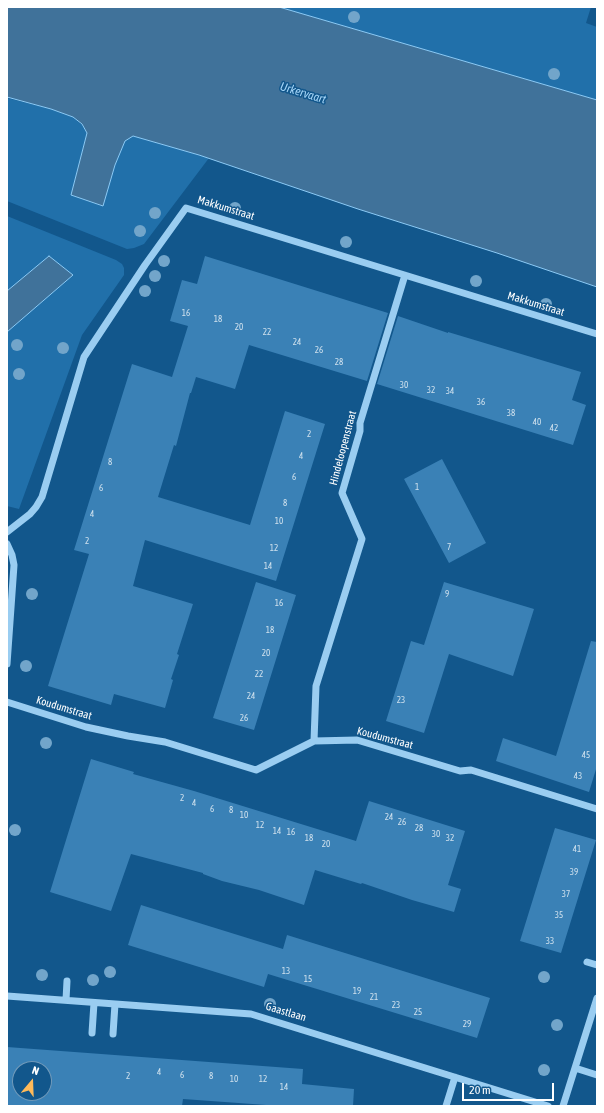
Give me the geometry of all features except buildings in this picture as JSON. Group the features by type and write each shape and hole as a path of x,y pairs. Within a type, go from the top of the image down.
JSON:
{"street":[{"name":"Makkumstraat","path":"7,532 36,508 42,497 84,357 145,265 186,208 597,334"},
{"name":"Hindeloopenstraat","path":"314,741 316,686 362,539 342,493 360,431 360,423 405,275"},
{"path":"7,544 12,555 14,565 7,664"},
{"name":"Koudumstraat","path":"7,702 86,727 165,742 256,770 314,741 357,740 460,771 471,770 597,809"},
{"path":"586,962 597,965"},
{"path":"66,1000 67,981"},
{"name":"Gaastlaan","path":"7,996 240,1012 259,1015 548,1106"},
{"path":"563,1106 597,998"},
{"path":"92,1033 94,1003"},
{"path":"113,1034 115,1004"},
{"path":"575,1068 597,1075"},
{"path":"446,1106 455,1077"}],"shaded area":[{"path":"279,7 591,7 586,23 597,27 597,100"},
{"path":"7,98 51,109 73,117 82,125 87,133 71,195 102,206 115,165 125,140 133,136 209,158 144,244 127,249 7,201"},
{"path":"7,216 116,260 122,264 124,268 124,275 82,335 19,509 7,506 7,332 73,275 49,256 7,291"}],"water":[{"name":"Urkervaart","path":"7,7 279,7 597,100 597,287 497,253 358,209 199,155 133,136 125,141 115,165 103,206 71,195 87,133 82,124 73,117 51,109 7,97"},
{"path":"49,256 73,275 7,332 7,291"}]}
